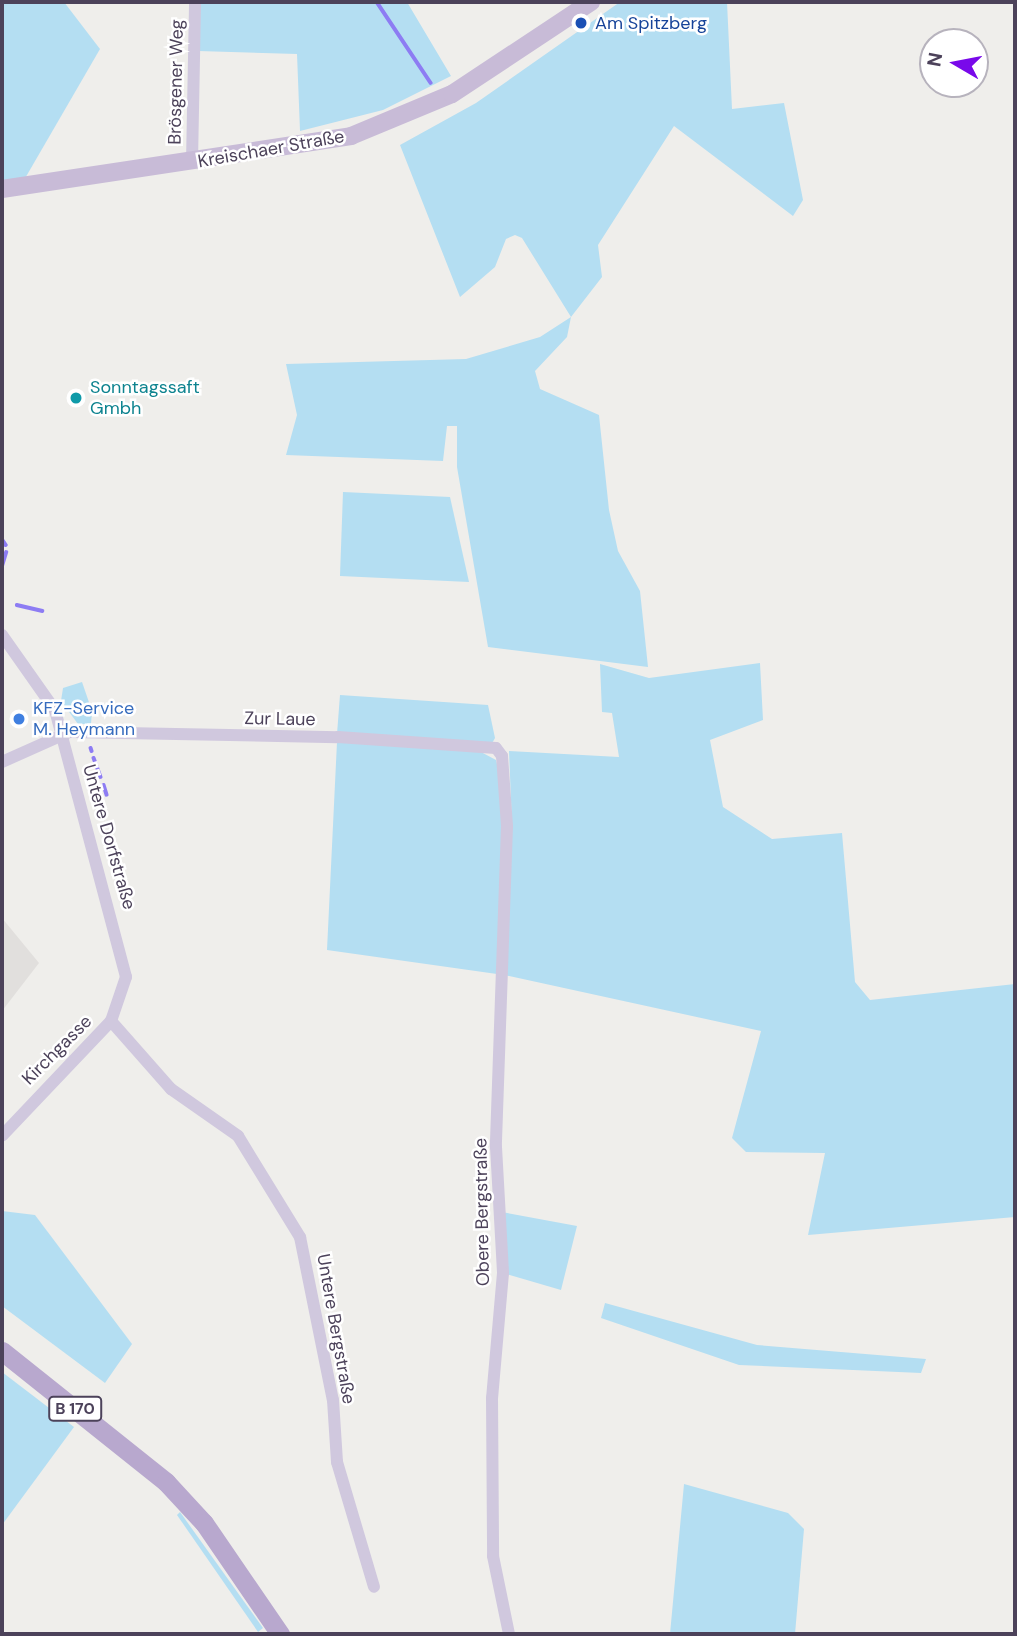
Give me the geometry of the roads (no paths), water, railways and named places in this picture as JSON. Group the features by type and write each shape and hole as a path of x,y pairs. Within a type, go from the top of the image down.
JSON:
{"main road":[{"name":"Kreischaer Straße","path":"2,190 300,147 387,123 452,94 590,2"},
{"name":"B 170","path":"2,1351 148,1466 204,1523 280,1634"}],"street":[{"name":"Brösgener Weg","path":"192,162 195,2"},
{"name":"Untere Dorfstraße","path":"2,635 44,690 62,735 123,955 126,991 111,1021"},
{"name":"Zur Laue","path":"62,735 338,737 496,748"},
{"path":"5,760 62,735"},
{"name":"Obere Bergstraße","path":"496,748 505,767 507,826 493,1556 509,1634"},
{"name":"Kirchgasse","path":"2,1136 111,1021"},
{"name":"Untere Bergstraße","path":"111,1021 171,1088 239,1136 300,1237 333,1400 337,1462 374,1587"}],"waterway":[{"path":"377,2 431,83"},
{"path":"2,539 6,545"},
{"path":"2,566 6,553"},
{"path":"17,605 42,611"},
{"path":"94,758 101,777"},
{"path":"104,785 107,795"}],"place":[{"name":"Am Spitzberg","path":"581,23"},
{"name":"Sonntagssaft Gmbh","path":"76,398"},
{"name":"KFZ-Service M. Heymann","path":"19,719"}]}
